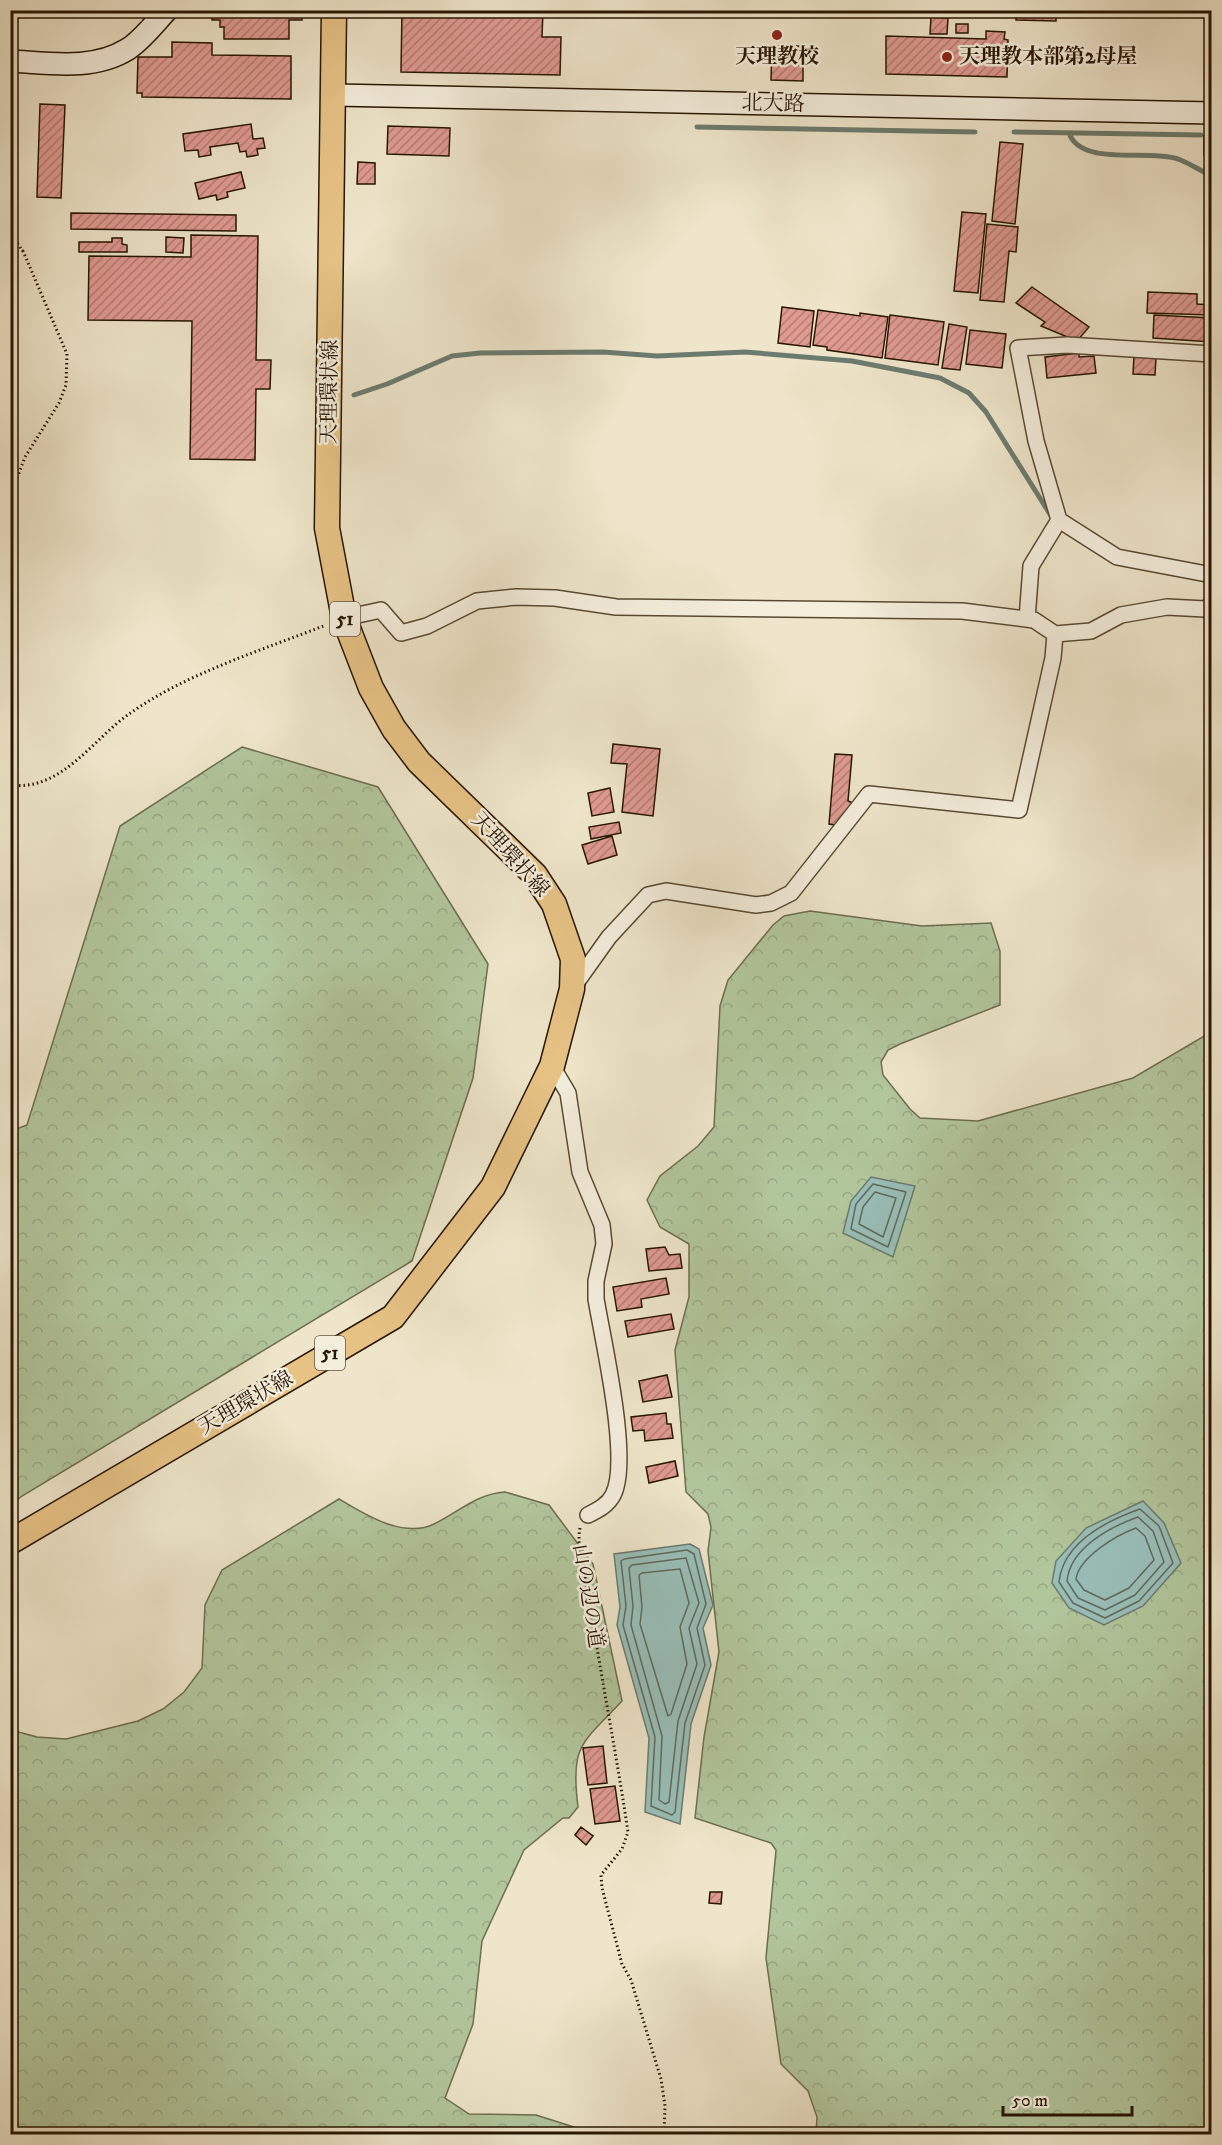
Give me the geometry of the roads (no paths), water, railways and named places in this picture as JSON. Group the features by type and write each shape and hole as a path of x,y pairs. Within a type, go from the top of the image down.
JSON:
{"main road":[{"name":"天理環状線","path":"10,1542 393,1317 493,1187 552,1066 572,989 573,959 554,904 535,875 419,762 394,729 371,688 344,618 327,528 335,95 334,10"}],"street":[{"path":"10,60 76,65 105,59 129,49 167,10"},
{"name":"北大路","path":"335,95 1212,113"},
{"path":"1212,354 1066,345 1018,348 1036,441 1059,520 1117,557 1212,575"},
{"path":"1027,619 1031,566 1059,520"},
{"path":"344,618 381,610 401,633 427,626 477,601 516,597 555,598 616,607 962,611 1034,620 1054,634 1091,631 1121,615 1167,607 1205,609 1212,604"},
{"path":"572,989 609,937 648,895 666,891 756,905 771,903 791,893 869,794 1019,810 1053,658 1054,634"},
{"name":"山の辺の道","path":"552,1066 568,1093 580,1172 602,1225 604,1244 596,1281 596,1299 620,1453 618,1479 613,1496 601,1509 588,1515"}],"water":[{"path":"871,1177 915,1186 893,1257 843,1233 851,1201"},
{"path":"1143,1501 1164,1523 1181,1563 1143,1606 1104,1625 1069,1608 1052,1583 1056,1561 1086,1528"},
{"path":"690,1544 699,1549 713,1605 703,1628 711,1665 691,1724 680,1824 645,1812 649,1738 617,1625 620,1607 614,1554"}],"waterway":[{"path":"697,127 975,132"},
{"path":"1014,132 1201,135"},
{"path":"1069,133 1076,143 1087,150 1101,154 1165,156 1178,159 1212,176"},
{"path":"354,395 387,384 452,356 480,353 603,352 657,356 745,352 852,361 940,378 969,393 986,412 1053,519"}],"place":[{"name":"天理教校","path":"777,35"},
{"name":"天理教本部第2母屋","path":"947,57"}]}
